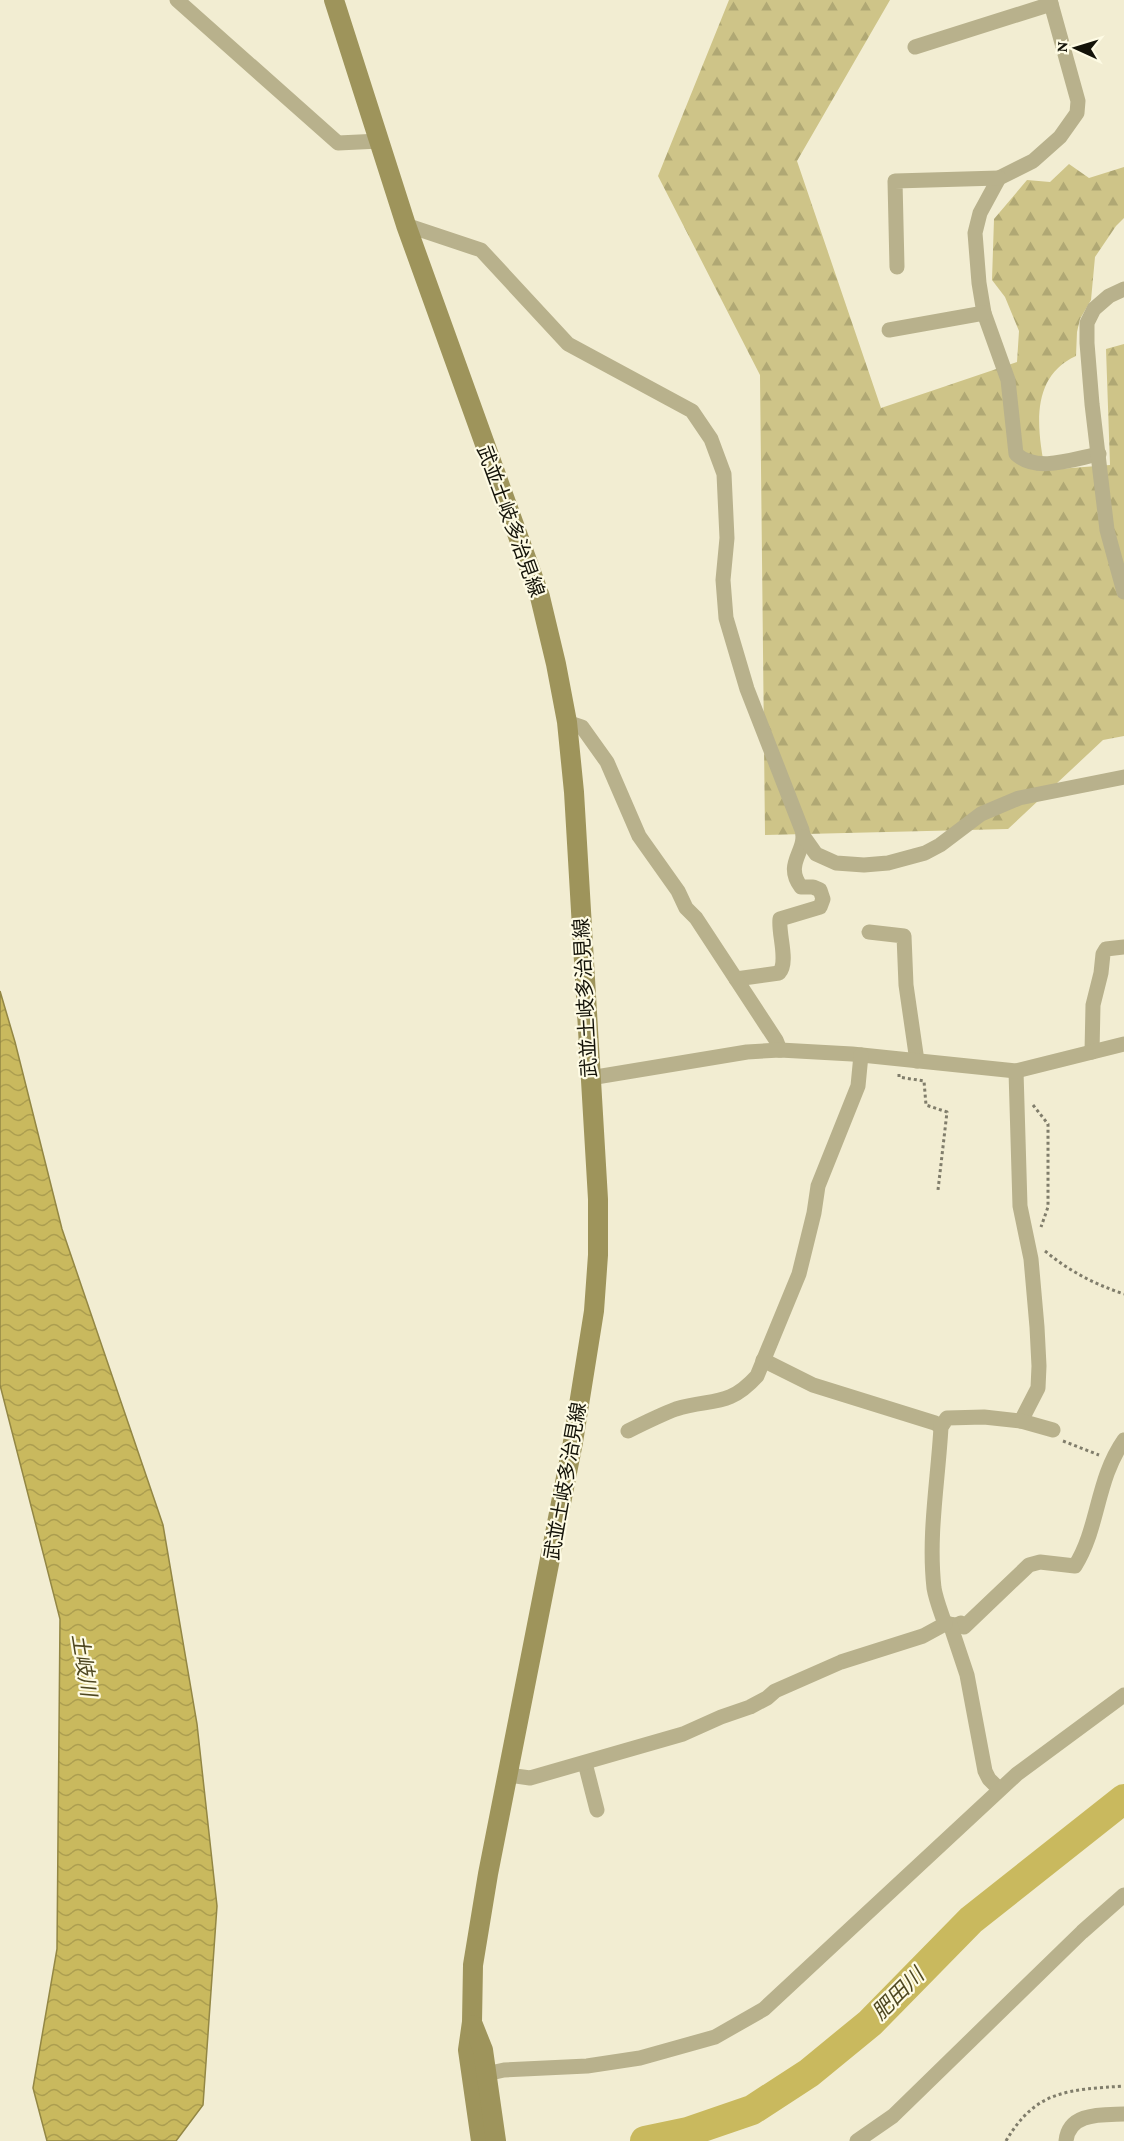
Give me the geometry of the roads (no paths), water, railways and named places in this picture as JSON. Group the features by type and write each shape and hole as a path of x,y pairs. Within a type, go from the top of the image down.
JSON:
{"main road":[{"name":"武並土岐多治見線","path":"334,0 406,225 540,597 567,722 574,792 598,1199 598,1256 594,1311 573,1442 473,1965 472,2022 468,2050 482,2083 496,2141"},
{"name":"武並土岐多治見線","path":"481,2141 482,2083"}],"street":[{"path":"177,0 338,143 380,141"},
{"path":"897,267 895,182 999,178 1033,161 1060,137 1077,113 1078,100 1051,2 915,47"},
{"path":"999,178 980,213 975,233 984,313 1008,380 1016,454 1024,461 1037,464 1099,454"},
{"path":"406,225 482,250 568,344 692,411 711,439 724,474 727,537 723,580 726,618 747,689 804,837 816,854 836,863 856,865 888,863 926,853 981,814 1019,798 1124,777"},
{"path":"1124,289 1108,296 1094,309 1087,323 1092,404 1107,530 1124,592"},
{"path":"890,330 984,313"},
{"path":"567,722 582,727 607,762 639,836 678,891 686,908 696,918 776,1040 780,1050"},
{"path":"736,979 779,973 783,962 780,919 820,907 822,904 820,890 801,886 792,867 804,837"},
{"path":"869,932 904,936 906,985 917,1061"},
{"path":"1092,1052 1093,1005 1103,954 1106,949 1124,947"},
{"path":"590,1078 747,1052 780,1050 1016,1071 1124,1044"},
{"path":"628,1431 675,1410 712,1404 735,1395 757,1376 799,1274 818,1186 858,1086 861,1056"},
{"path":"1016,1071 1020,1206 1032,1243 1039,1366 1038,1388 1021,1421"},
{"path":"763,1360 813,1385 935,1423 941,1428"},
{"path":"999,1789 985,1771 966,1675 934,1591 933,1520 941,1428 947,1418 984,1417 1021,1421 1053,1430"},
{"path":"508,1775 530,1778 683,1734 750,1707 775,1691 841,1662 923,1636 947,1624 961,1623 964,1627 1029,1565 1040,1563 1075,1566 1084,1552 1111,1461 1124,1440"},
{"path":"482,2083 504,2070 587,2066 640,2058 715,2037 764,2009 999,1789 1062,1739 1124,1695"},
{"path":"585,1763 597,1810"},
{"path":"857,2141 893,2116 1082,1932 1124,1895"},
{"path":"1066,2141 1067,2134 1074,2124 1084,2118 1124,2114"}],"water":[{"name":"土岐川","path":"0,991 62,1229 163,1525 197,1724 217,1906 203,2105 176,2141 47,2141 33,2088 57,1949 60,1619 0,1385"}],"waterway":[{"name":"肥田川","path":"645,2141 688,2132 752,2110 809,2073 870,2023 971,1920 1124,1799"}]}
